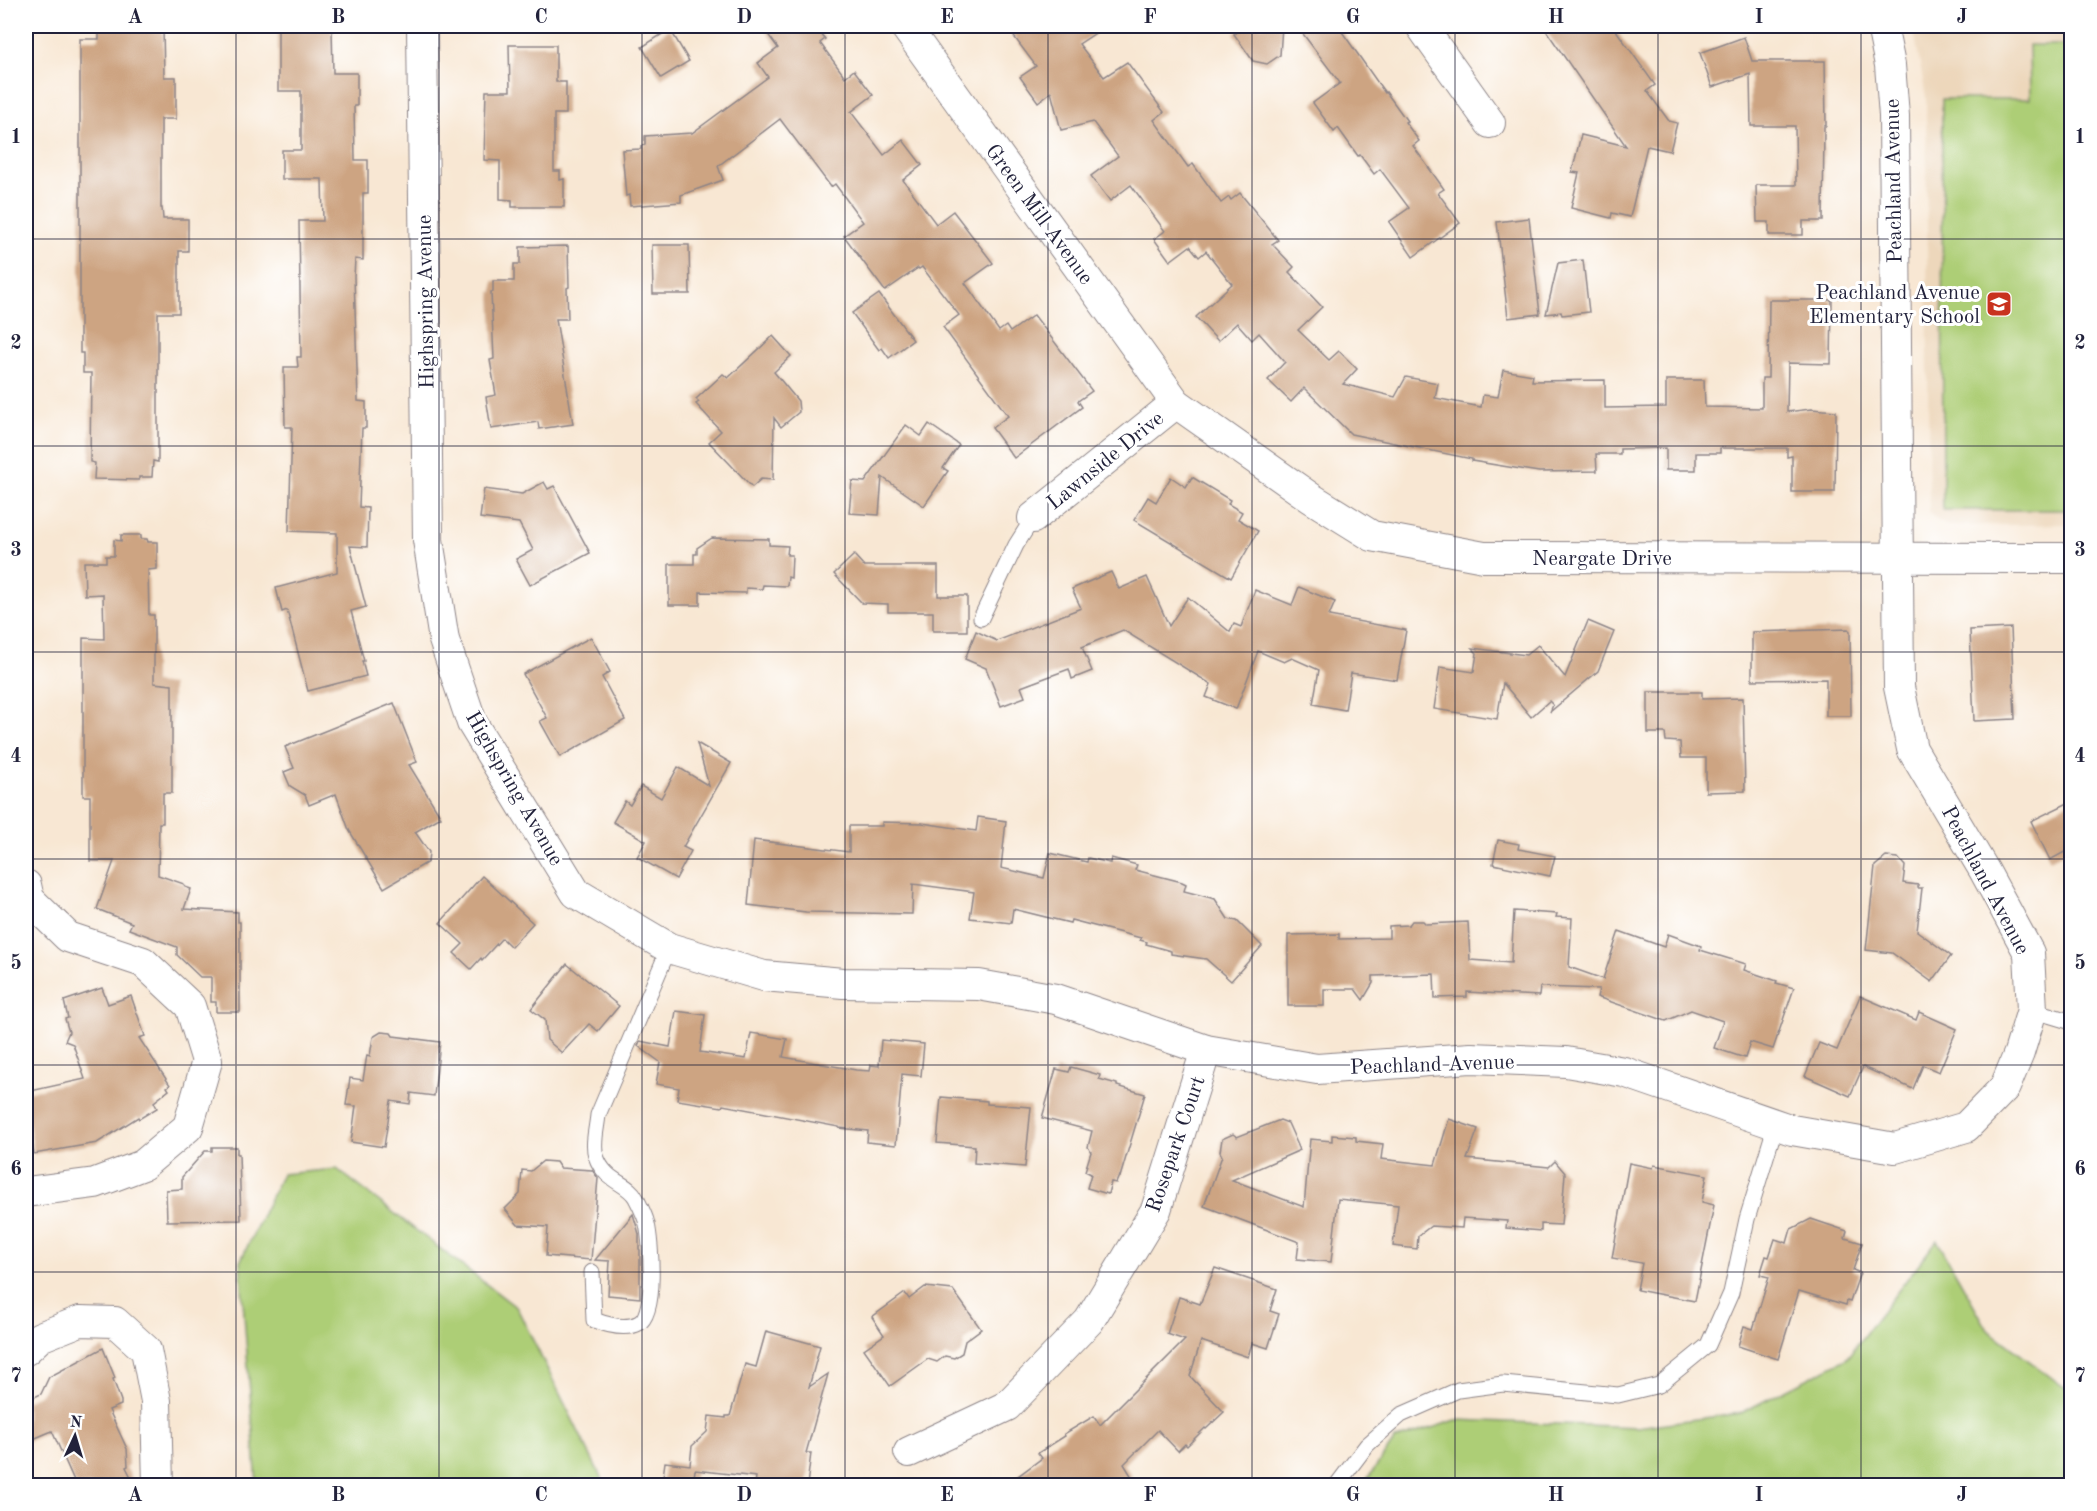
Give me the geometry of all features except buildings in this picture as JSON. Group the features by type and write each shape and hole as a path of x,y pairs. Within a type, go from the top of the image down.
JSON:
{"street":[{"name":"Highspring Avenue","path":"422,26 428,540 444,640 472,723 576,893 669,948 764,976 843,983 979,985 1045,997 1206,1050"},
{"name":"Green Mill Avenue","path":"905,26 1176,403"},
{"path":"1421,26 1490,123"},
{"name":"Peachland Avenue","path":"1206,1050 1317,1069 1471,1058 1566,1062 1624,1072 1792,1130 1895,1148 1966,1127 2005,1087 2019,1053 2032,1010 2029,953 1984,870 1912,748 1899,687 1894,116 1890,65 1882,26"},
{"name":"Lawnside Drive","path":"1033,518 1176,403"},
{"name":"Neargate Drive","path":"1176,403 1311,498 1372,536 1484,557 2072,558"},
{"path":"26,885 29,899 68,937 143,962 190,1006 207,1061 188,1127 143,1165 95,1183 26,1192"},
{"name":"Rosepark Court","path":"909,1452 1007,1406 1089,1321 1156,1210 1206,1050"},
{"path":"26,1350 40,1337 80,1321 115,1322 146,1350 156,1401 158,1485"}],"lane":[{"path":"981,618 1016,545 1033,518"},
{"path":"592,1272 594,1320 608,1325 626,1326 640,1323 646,1316 651,1281 651,1251 646,1221 635,1195 605,1174 595,1154 595,1140 598,1115 669,948"},
{"path":"2032,1010 2072,1022"},
{"path":"1336,1485 1367,1445 1401,1415 1458,1390 1503,1384 1618,1395 1659,1385 1708,1345 1731,1293 1747,1218 1776,1125"}],"shaded area":[{"name":"Peachland Avenue Elementary School","path":"1913,26 2071,26 2071,524 1948,526 1937,520 1929,511 1926,97"}],"green space":[{"name":"Peachland Avenue Elementary School","path":"2029,45 2071,45 2071,510 1943,510 1942,99 2030,99"},
{"path":"337,1169 517,1308 605,1485 257,1485 240,1262 282,1174"},
{"path":"1937,1240 1988,1330 2064,1387 2071,1385 2071,1485 1363,1485 1395,1440 1456,1420 1637,1427 1741,1413 1846,1359"}],"place":[{"name":"Peachland Avenue Elementary School","path":"1999,304"}]}
